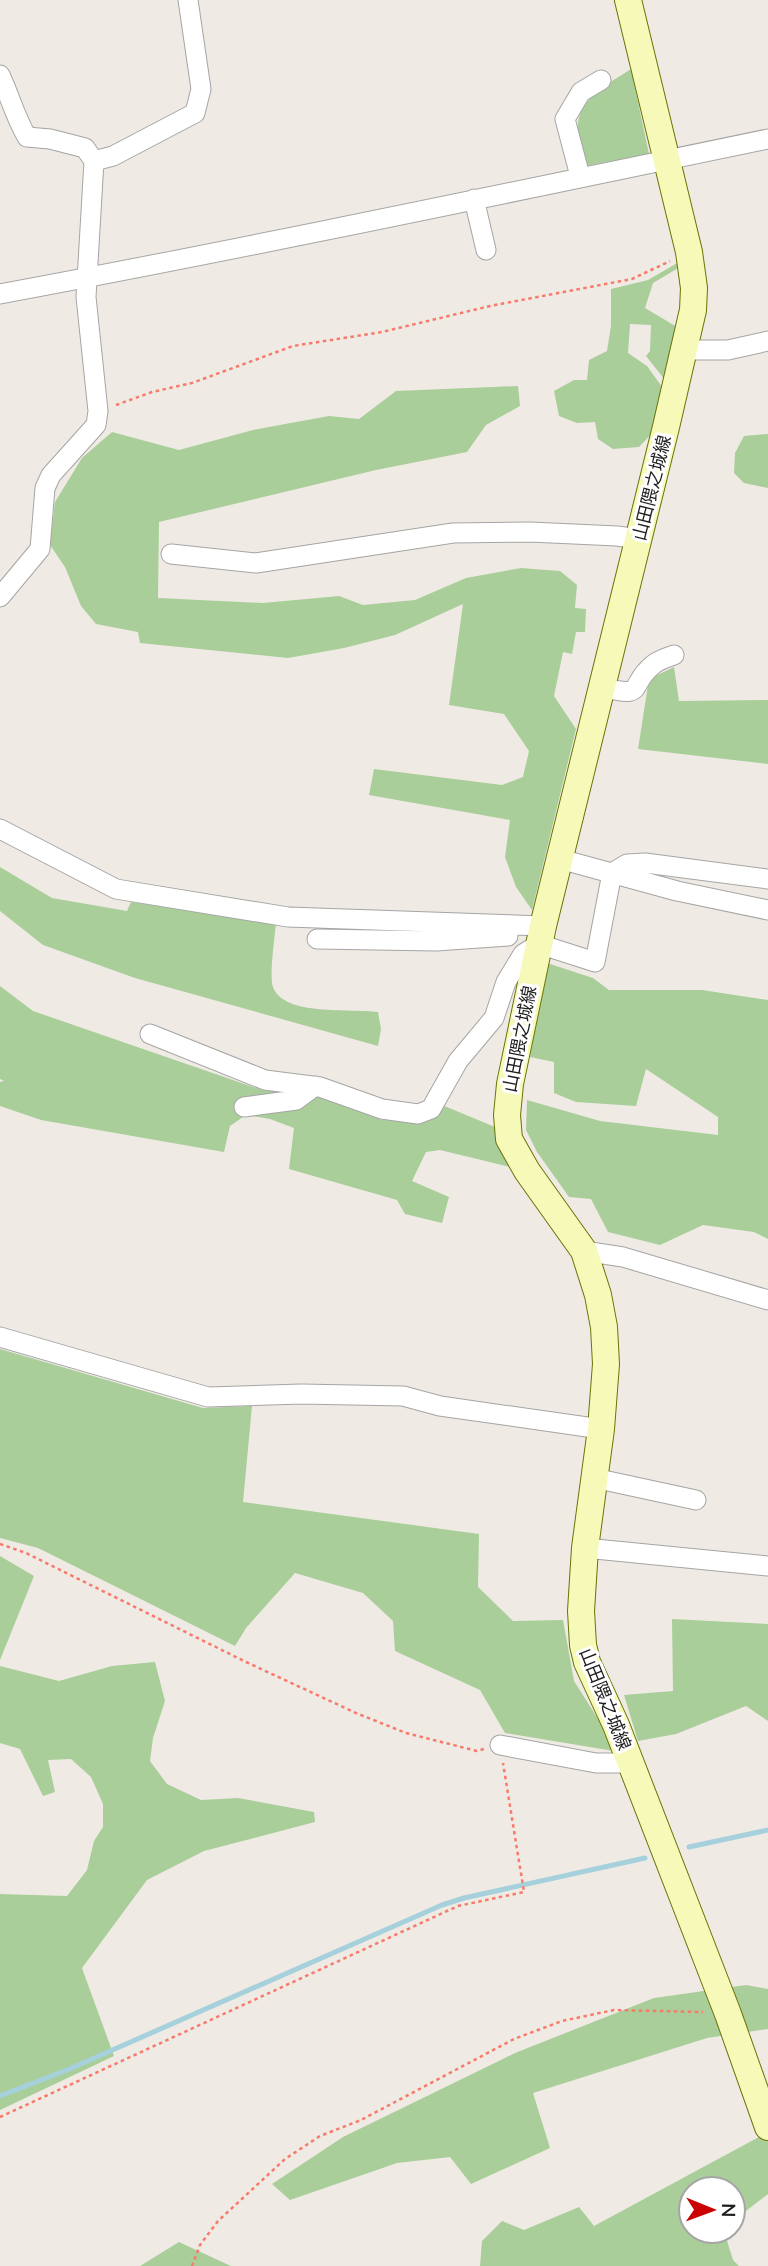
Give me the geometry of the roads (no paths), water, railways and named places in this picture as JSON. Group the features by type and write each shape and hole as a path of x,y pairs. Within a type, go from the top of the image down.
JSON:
{"main road":[{"name":"山田隈之城線","path":"628,0 689,252 694,288 693,310 541,935 510,1084 507,1115 509,1139 527,1171 583,1251 598,1295 604,1327 606,1364 601,1429 585,1548 581,1611 587,1662 631,1763 728,2014 768,2127"}],"street":[{"path":"93,161 113,156 195,113 201,89 188,0"},
{"path":"0,75 16,118 27,137 50,139 85,148 93,161 86,297 98,411 96,425 51,475 45,488 40,549 0,597"},
{"path":"580,176 565,119 581,92 601,80"},
{"path":"0,295 278,242 580,176 768,139"},
{"path":"474,199 486,250"},
{"path":"683,350 728,350 768,341"},
{"path":"171,554 256,563 453,533 530,532 617,536 639,540"},
{"path":"601,687 626,694 635,691 653,664 674,654"},
{"path":"0,830 116,889 288,917 541,935 595,962 612,873 627,864 645,863 768,878"},
{"path":"561,859 677,891 768,909"},
{"path":"317,939 436,941 541,935"},
{"path":"150,1034 265,1080 314,1086 382,1109 418,1114 431,1109 458,1061 494,1018 506,982 523,954 541,935"},
{"path":"244,1107 296,1100 314,1086"},
{"path":"583,1251 623,1257 768,1300"},
{"path":"0,1337 208,1397 301,1394 403,1396 440,1406 601,1429"},
{"path":"594,1478 695,1500"},
{"path":"585,1548 768,1566"},
{"path":"500,1745 596,1763 631,1763"}],"waterway":[{"path":"689,1847 768,1830"},
{"path":"0,2096 67,2070 442,1905 645,1858"}]}
